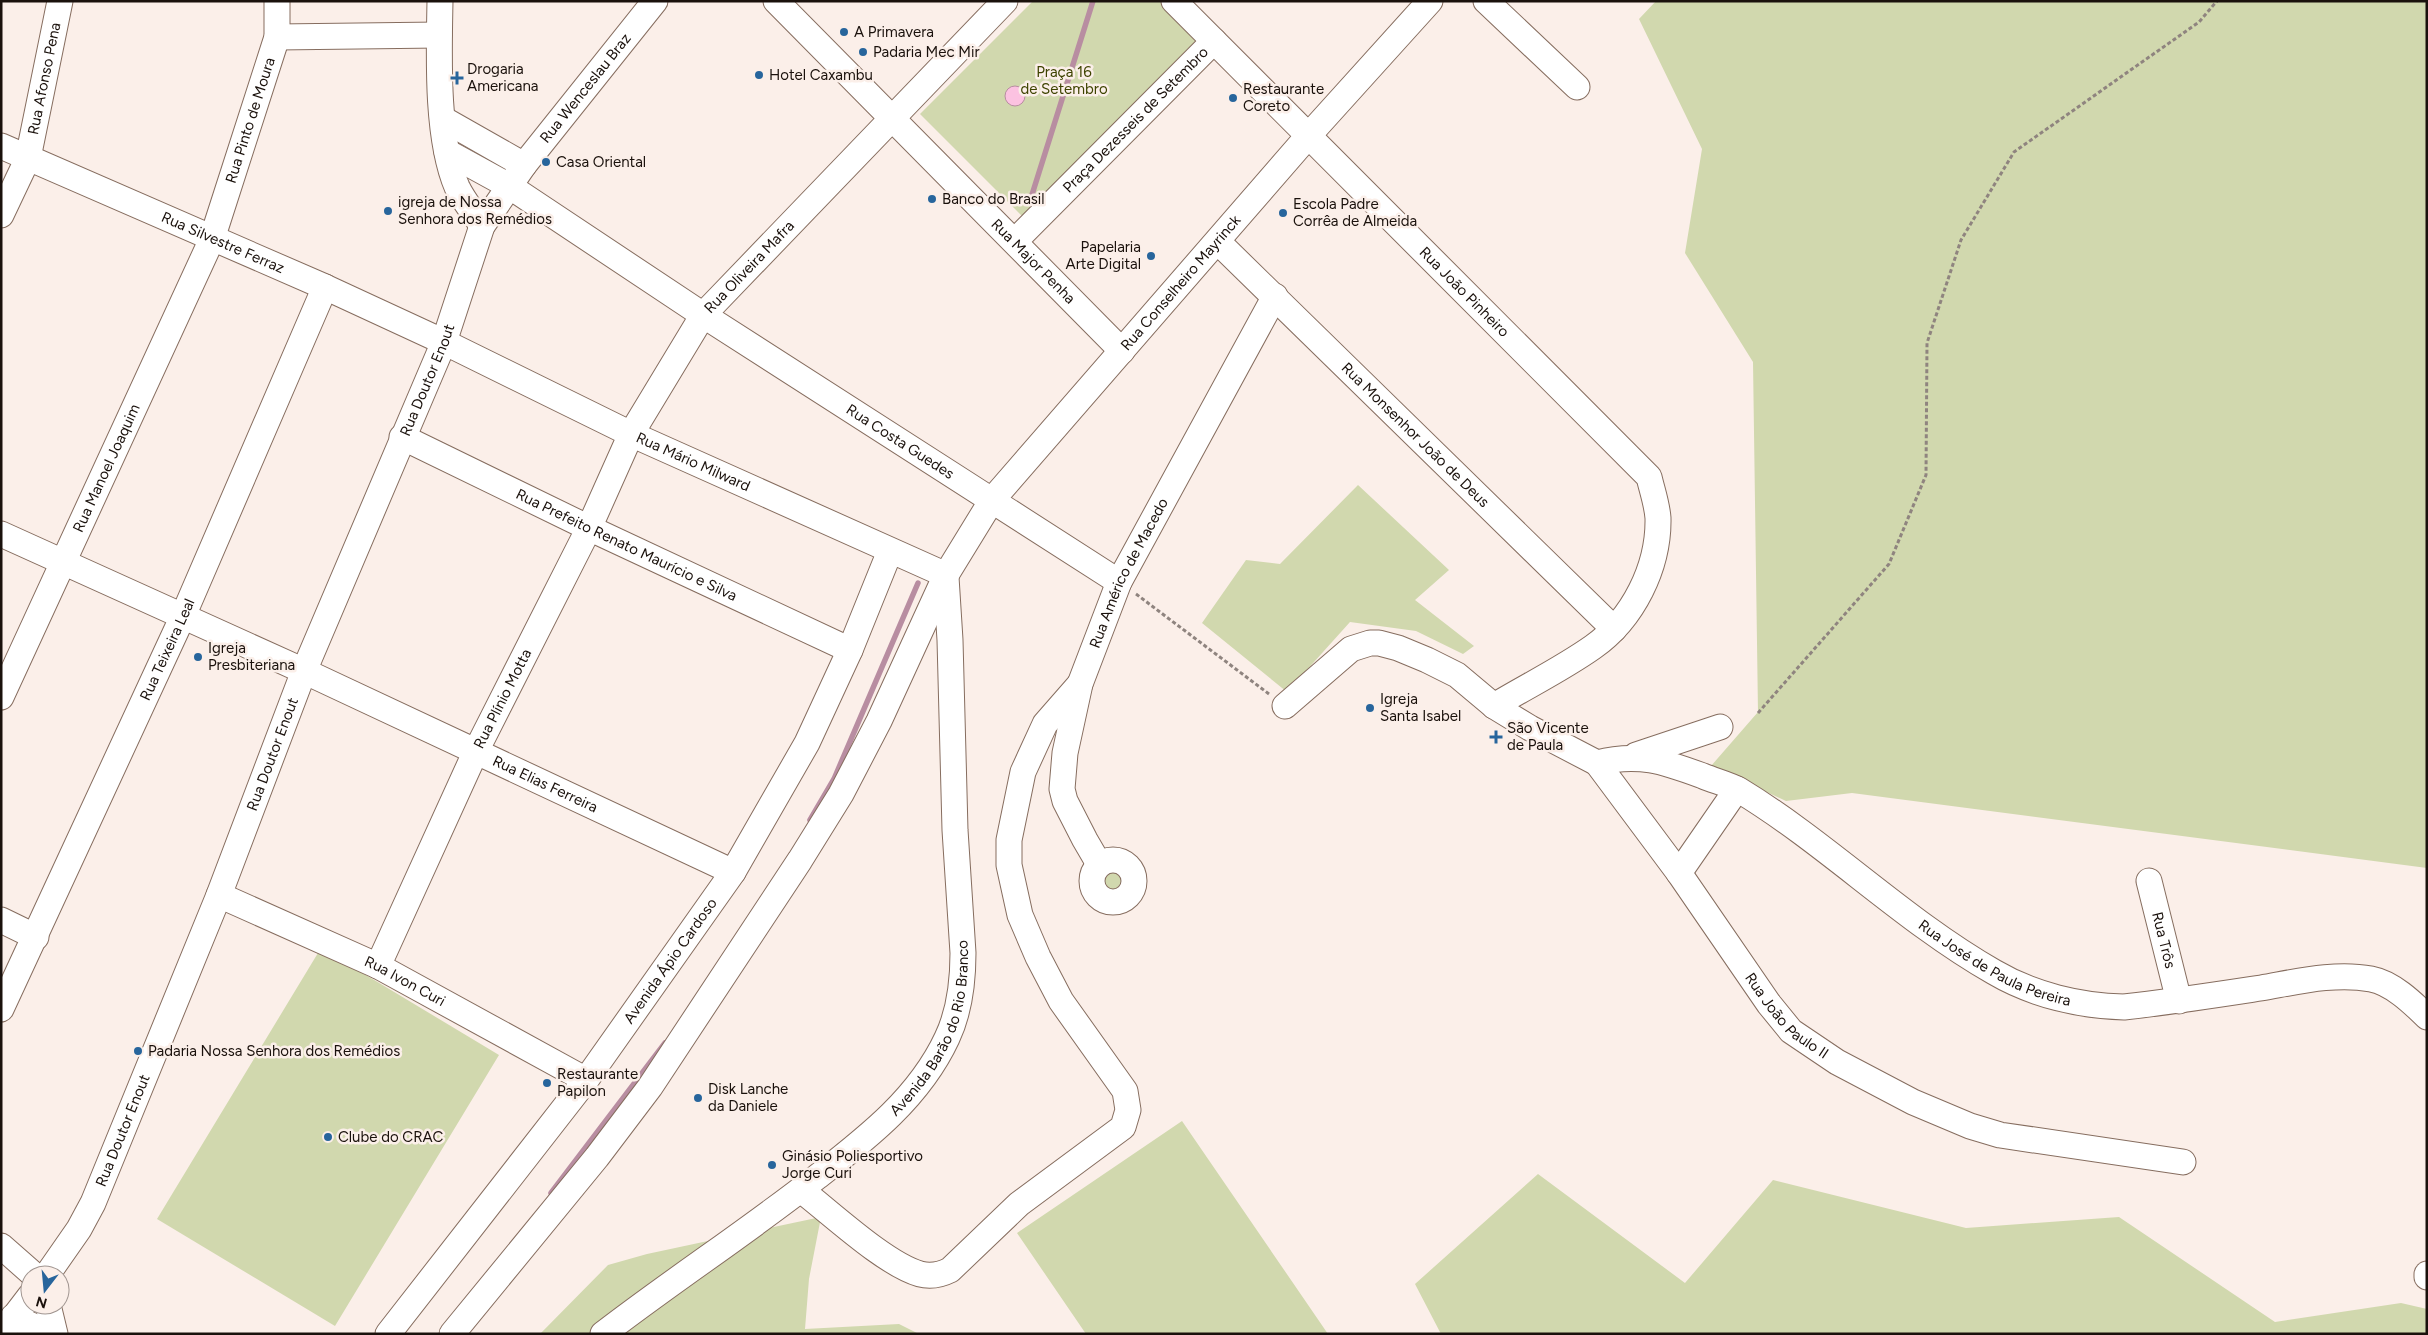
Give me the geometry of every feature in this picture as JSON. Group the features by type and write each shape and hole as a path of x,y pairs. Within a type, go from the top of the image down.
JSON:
{"street":[{"name":"Rua Afonso Pena","path":"1,215 28,158 60,1"},
{"name":"Rua Pinto de Moura","path":"212,239 277,36 277,1"},
{"path":"440,1 443,119 447,152 458,187 482,226"},
{"name":"Rua Wenceslau Braz","path":"482,226 524,165 655,1"},
{"name":"Rua Major Penha","path":"776,1 890,118 1015,240 1122,351"},
{"path":"890,118 1005,1"},
{"name":"Rua João Pinheiro","path":"1174,1 1648,477 1657,506 1658,519 1652,556 1647,576 1635,601 1614,629"},
{"name":"Rua Conselheiro Mayrinck","path":"946,575 992,500 1309,135 1430,1"},
{"path":"1486,1 1577,87"},
{"path":"277,36 440,35"},
{"name":"Praça Dezesseis de Setembro","path":"1015,240 1214,41"},
{"name":"Rua Oliveira Mafra","path":"631,434 703,315 890,118"},
{"path":"443,119 524,165"},
{"name":"Rua Silvestre Ferraz","path":"1,146 325,287 444,342"},
{"name":"Rua Costa Guedes","path":"447,152 508,186 703,315 1119,582"},
{"name":"Rua Doutor Enout","path":"54,1265 80,1229 93,1203 219,895 304,671 444,342 482,226"},
{"name":"Rua Manoel Joaquim","path":"1,697 212,239"},
{"name":"Rua Monsenhor João de Deus","path":"1218,242 1614,629"},
{"name":"Rua Teixeira Leal","path":"1,1009 36,937 182,616 325,287"},
{"name":"Rua Américo de Macedo","path":"1099,864 1084,840 1065,801 1062,789 1065,752 1080,684 1119,582 1275,296"},
{"name":"Rua Mário Milward","path":"444,342 631,434 946,575"},
{"name":"Rua Plínio Motta","path":"378,966 475,752 589,528 631,434"},
{"name":"Rua Prefeito Renato Maurício e Silva","path":"402,437 589,528 850,650"},
{"name":"Rua Elias Ferreira","path":"1,534 63,560 304,671 733,872"},
{"name":"Avenida Ápio Cardoso","path":"388,1334 586,1080 733,872 807,743 850,650 890,551"},
{"path":"452,1334 597,1157 650,1087 800,860 841,794 879,721 946,575"},
{"name":"Avenida Barão do Rio Branco","path":"603,1334 664,1287 801,1190 879,1128 913,1092 947,1038 958,1002 964,954 955,830 950,640 946,575"},
{"path":"1494,706 1594,647 1614,629"},
{"name":"Rua João Paulo II","path":"1285,706 1351,649 1370,643 1398,648 1457,675 1494,706 1565,748 1597,763 1679,873 1769,1004 1791,1031 1837,1062 1913,1102 1970,1126 2000,1135 2183,1162"},
{"path":"801,1190 891,1260 922,1274 938,1276 950,1270 1019,1204 1123,1127 1128,1110 1125,1091 1061,1001 1038,957 1020,915 1009,866 1009,840 1023,772 1033,745 1045,724 1080,684"},
{"path":"1628,757 1720,727"},
{"name":"Rua José de Paula Pereira","path":"1597,763 1628,757 1660,761 1737,789 1789,825 1954,947 1996,973 2064,1000 2101,1007 2124,1007 2312,980 2353,977 2373,979 2388,986 2403,996 2427,1017"},
{"path":"1679,873 1737,789"},
{"name":"Rua Trôs","path":"2149,881 2179,1000"},
{"name":"Rua Ivon Curi","path":"219,895 378,966 586,1080"},
{"path":"1,920 36,937"},
{"path":"1,1246 23,1265"},
{"path":"20,1309 7,1326 53,1334 50,1315"}],"path":[{"path":"1758,712 1888,564 1926,476 1926,343 1961,240 2014,152 2199,22 2218,1"},
{"path":"1119,582 1285,706"}],"green space":[{"name":"Praça 16 de Setembro","path":"1033,1 1165,1 1208,48 1031,225 920,114"},
{"path":"1656,1 2427,1 2427,868 1852,793 1786,801 1711,766 1758,712 1753,362 1685,253 1702,149 1639,19"},
{"path":"1358,485 1449,570 1415,600 1474,646 1463,654 1416,631 1350,622 1287,692 1202,623 1246,560 1280,564"},
{"path":"1113,864 1125,869 1130,881 1125,893 1113,898 1101,893 1096,881 1101,869"},
{"name":"Clube do CRAC","path":"321,948 499,1055 335,1326 157,1219"},
{"path":"1182,1121 1328,1334 1086,1334 1017,1233"},
{"path":"1538,1174 1685,1283 1773,1180 1966,1228 2119,1217 2275,1322 2401,1303 2427,1309 2427,1334 1441,1334 1415,1284"},
{"path":"821,1217 809,1279 805,1329 899,1324 919,1334 540,1334 608,1265 647,1254"}],"shaded area":[{"path":"1015,86 1022,89 1025,96 1022,103 1015,106 1008,103 1005,96 1008,89"}],"waterway":[{"path":"1030,201 1093,1"},
{"path":"810,820 834,779 918,583"},
{"path":"551,1193 665,1043"}],"place":[{"name":"A Primavera","path":"844,32"},
{"name":"Padaria Mec Mir","path":"863,52"},
{"name":"Hotel Caxambu","path":"759,75"},
{"name":"Drogaria Americana","path":"457,78"},
{"name":"Restaurante Coreto","path":"1233,98"},
{"name":"Casa Oriental","path":"546,162"},
{"name":"Banco do Brasil","path":"932,199"},
{"name":"igreja de Nossa Senhora dos Remédios","path":"388,211"},
{"name":"Escola Padre Corrêa de Almeida","path":"1283,213"},
{"name":"Papelaria Arte Digital","path":"1151,256"},
{"name":"Igreja Presbiteriana","path":"198,657"},
{"name":"Igreja Santa Isabel","path":"1370,708"},
{"name":"São Vicente de Paula","path":"1496,737"},
{"name":"Padaria Nossa Senhora dos Remédios","path":"138,1051"},
{"name":"Restaurante Papilon","path":"547,1083"},
{"name":"Disk Lanche da Daniele","path":"698,1098"},
{"name":"Clube do CRAC","path":"328,1137"},
{"name":"Ginásio Poliesportivo Jorge Curi","path":"772,1165"}]}
